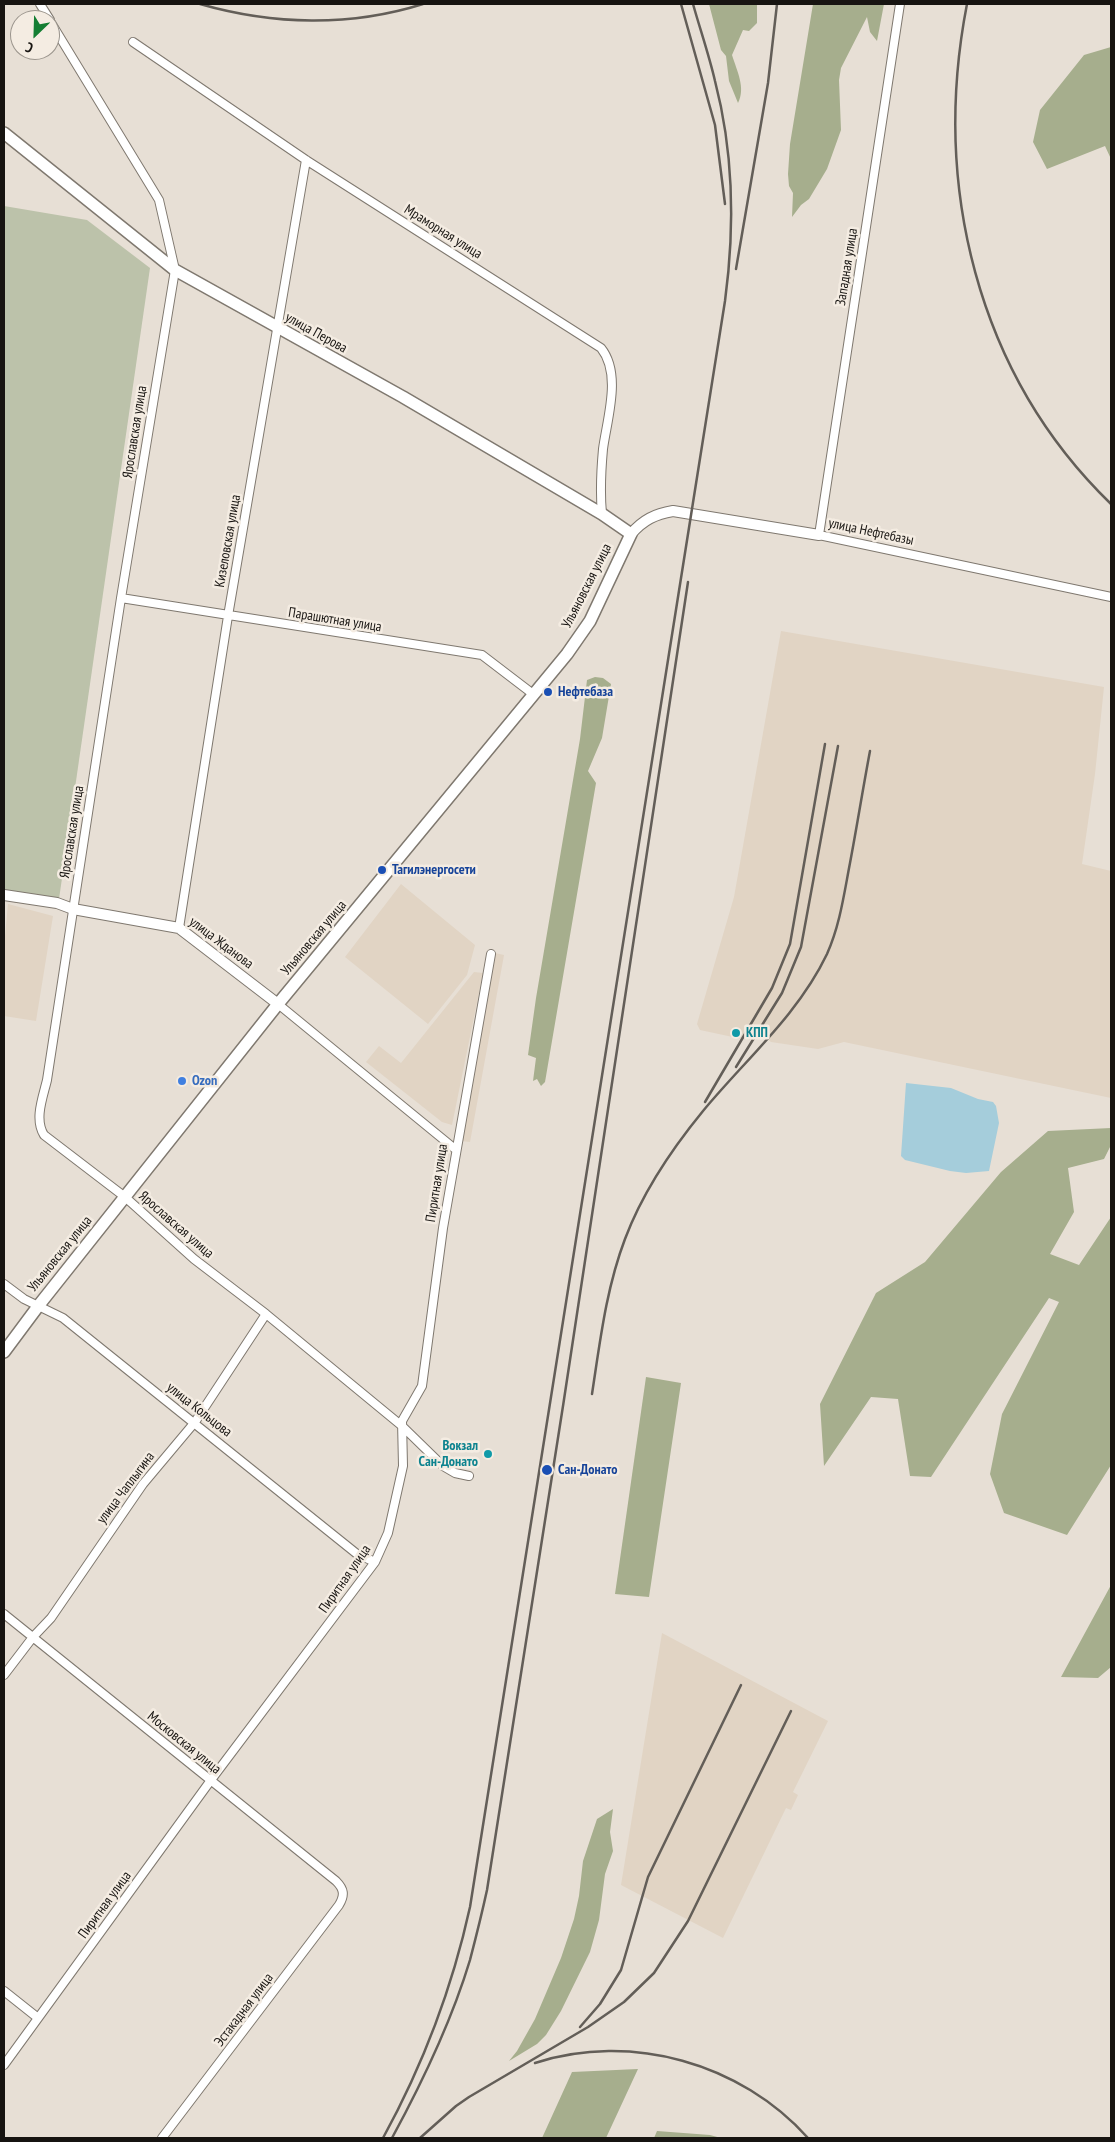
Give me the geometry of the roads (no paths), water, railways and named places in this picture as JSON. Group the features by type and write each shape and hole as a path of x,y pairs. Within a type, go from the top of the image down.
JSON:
{"main road":[{"name":"улица Перова","path":"4,133 175,270 277,329 402,397 602,514 631,534"},
{"name":"Ульяновская улица","path":"4,1352 39,1305 278,1004 567,654 590,621 631,534"}],"street":[{"name":"Западная улица","path":"819,535 900,4"},
{"name":"Ярославская улица","path":"60,37 159,200 175,270 121,598 40,1116 40,1128 44,1135 125,1197 194,1259 266,1314 402,1426 443,1466 454,1473 469,1476"},
{"name":"Мраморная улица","path":"133,42 306,160 596,344 604,352 608,362 612,395 601,470 602,514"},
{"name":"Кизеловская улица","path":"179,928 228,616 306,160"},
{"name":"улица Нефтебазы","path":"631,534 650,517 672,511 819,535 1111,597"},
{"name":"Парашютная улица","path":"121,598 482,655 533,694"},
{"name":"улица Жданова","path":"4,895 57,903 73,909 179,928 278,1004 456,1148"},
{"name":"Пиритная улица","path":"4,2065 211,1780 375,1562 388,1533 403,1466 402,1426 422,1386 443,1228 491,954"},
{"name":"улица Кольцова","path":"4,1284 14,1294 63,1318 357,1554 375,1562"},
{"name":"улица Чаплыгина","path":"4,1675 33,1637 51,1618 143,1484 194,1422 266,1314"},
{"name":"Московская улица","path":"4,1614 336,1881 341,1886 343,1895"},
{"name":"Эстакадная улица","path":"162,2138 339,1905 343,1895"},
{"path":"4,1991 38,2018"}],"water":[{"path":"906,1083 951,1088 978,1099 993,1102 996,1106 999,1123 989,1171 966,1173 950,1171 905,1160 901,1156"}],"railway":[{"path":"200,4 255,16 312,20 368,17 423,4"},
{"path":"681,4 715,125 725,204"},
{"path":"383,2138 411,2083 435,2026 463,1937 470,1907 725,301 731,218 729,163 721,108 693,4"},
{"path":"736,269 768,83 777,4"},
{"path":"967,4 958,72 956,140 962,207 975,272 997,336 1027,396 1065,452 1111,504"},
{"path":"392,2138 415,2095 454,2006 470,1960 487,1890 563,1406 688,582"},
{"path":"705,1102 772,988 790,944 825,744"},
{"path":"736,1067 782,993 801,947 838,746"},
{"path":"592,1394 604,1316 613,1277 625,1239 640,1204 680,1141 719,1092 786,1017 815,976 827,954 841,909 870,751"},
{"path":"580,2027 600,2004 621,1970 648,1877 741,1685"},
{"path":"420,2138 469,2097 588,2027 624,2002 654,1973 688,1921 791,1711"},
{"path":"535,2063 572,2054 609,2051 646,2053 682,2061 717,2073 751,2090 781,2112 808,2138"}],"place":[{"name":"Нефтебаза","path":"548,692"},
{"name":"Тагилэнергосети","path":"382,870"},
{"name":"КПП","path":"736,1033"},
{"name":"Ozon","path":"182,1081"},
{"name":"Вокзал Сан-Донато","path":"488,1454"},
{"name":"Сан-Донато","path":"547,1470"}]}
